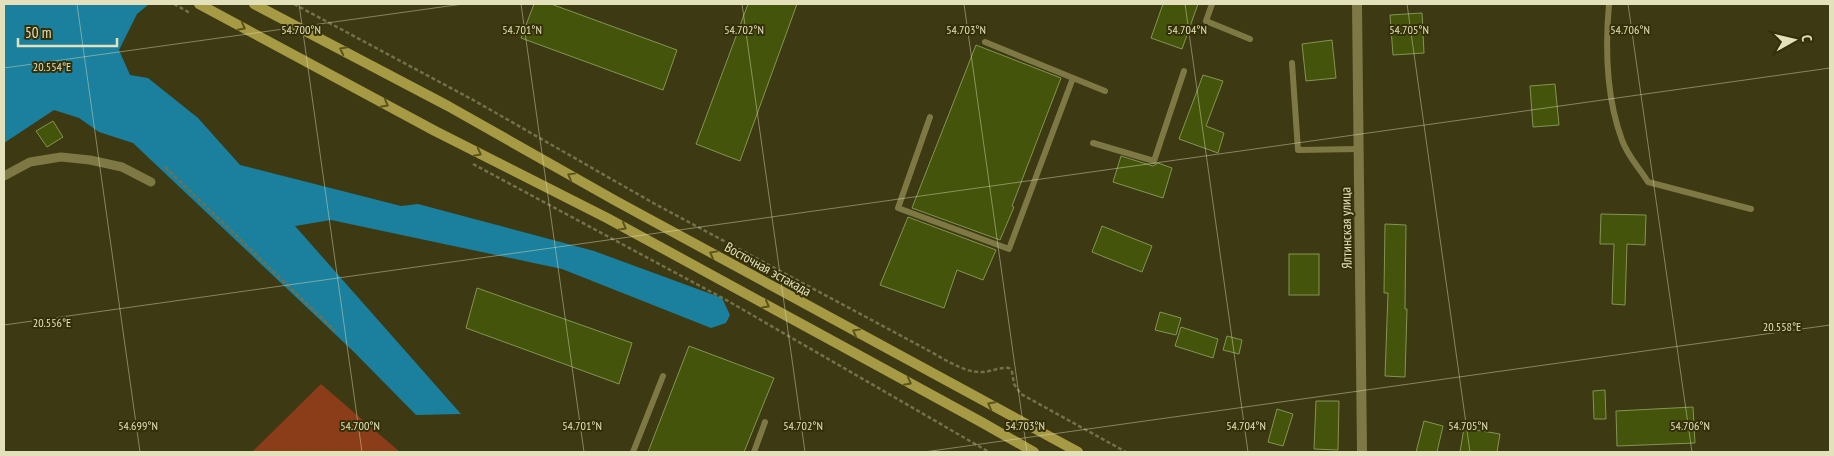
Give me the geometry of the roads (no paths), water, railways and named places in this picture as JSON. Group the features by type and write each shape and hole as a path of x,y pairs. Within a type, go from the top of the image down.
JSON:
{"main road":[{"path":"199,4 434,131 608,218 1034,452"},
{"name":"Восточная эстакада","path":"254,4 448,106 624,206 1078,452"}],"street":[{"name":"Ялтинская улица","path":"1357,4 1362,452"},
{"path":"4,176 30,162 61,157 90,160 122,167 151,182"}],"lane":[{"path":"1212,4 1206,20 1250,39"},
{"path":"1609,4 1606,36 1612,107 1622,142 1648,182 1752,209"},
{"path":"985,42 1105,91"},
{"path":"1292,63 1298,150 1359,149"},
{"path":"1092,143 1154,161 1184,71"},
{"path":"930,118 898,208 1009,249 1074,78"},
{"path":"633,452 662,376"},
{"path":"754,452 765,422"}],"water":[{"path":"4,4 149,4 137,14 119,50 130,75 148,78 198,118 240,165 401,206 418,204 594,251 722,298 730,315 726,323 711,328 562,269 331,220 295,226 461,414 416,415 354,352 133,143 99,132 79,118 54,110 4,143"}]}
